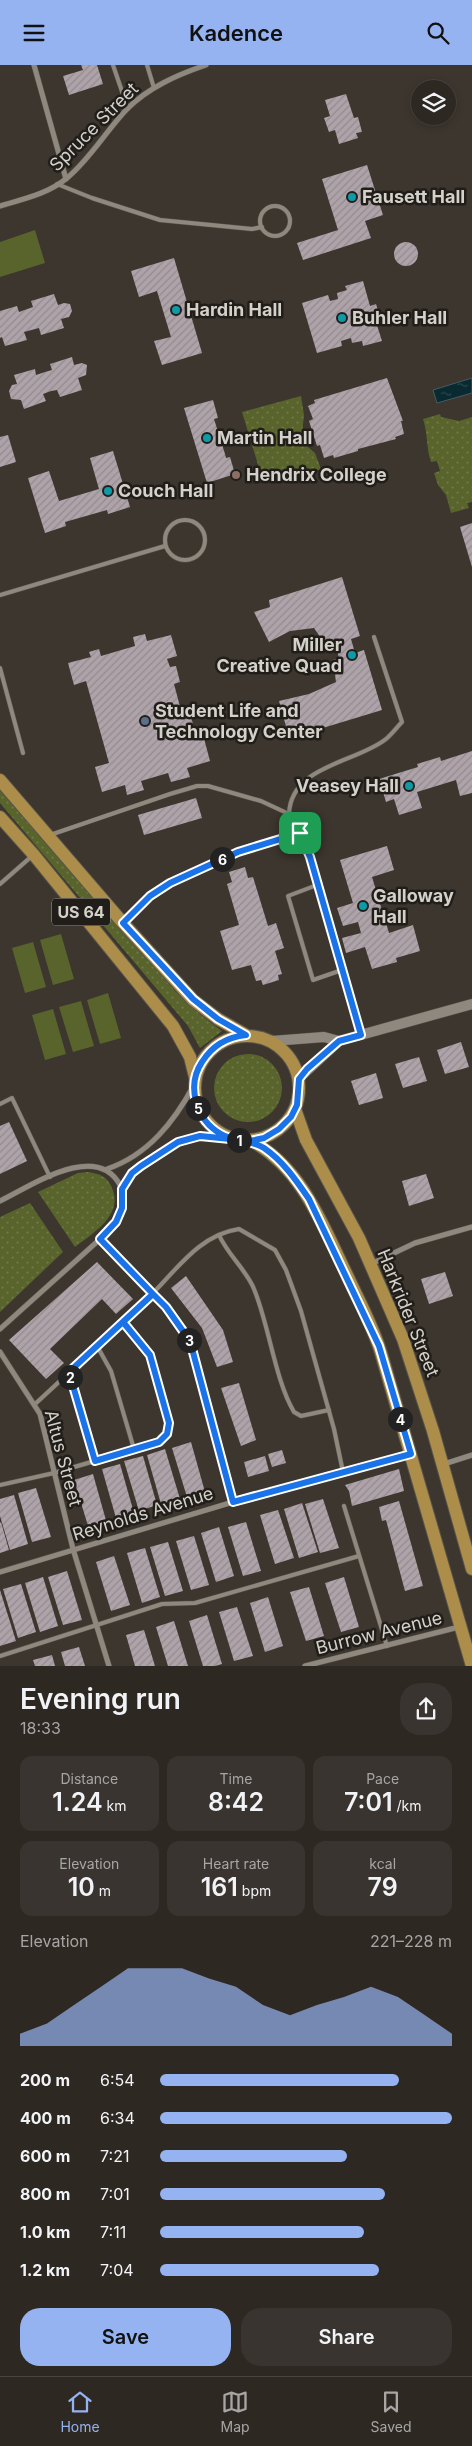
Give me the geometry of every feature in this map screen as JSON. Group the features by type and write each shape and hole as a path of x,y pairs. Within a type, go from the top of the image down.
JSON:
{"main road":[{"name":"US 64","path":"0,780 123,923 193,999 218,1019 246,1035"},
{"name":"US 64","path":"0,817 34,855 173,1026 185,1044 194,1066 194,1081"},
{"path":"246,1035 272,1041 284,1051 293,1063 299,1079 299,1092 295,1109 279,1129 264,1138 250,1141 222,1134 209,1125 200,1113 195,1098 194,1081 208,1052 222,1042 246,1035"},
{"name":"Harkrider Street","path":"295,1109 306,1139 370,1264 404,1339 472,1565"},
{"path":"250,1141 271,1153 295,1178 328,1235 379,1346 472,1666"}],"street":[{"path":"34,65 66,179"},
{"name":"Spruce Street","path":"0,205 37,195 66,179 128,109 154,88 188,71 206,65"},
{"path":"299,1079 339,1041 472,1004"},
{"path":"272,1041 324,1037 339,1041"},
{"path":"0,1201 50,1177 83,1165 107,1169 121,1164 159,1137 172,1122 194,1081"},
{"path":"122,1189 132,1173 178,1142 200,1136 236,1139"},
{"path":"0,1329 100,1239 116,1222 120,1215 123,1201 122,1189 116,1177 107,1169"},
{"path":"370,1264 415,1243 472,1227"},
{"path":"100,1239 166,1307 190,1341 233,1502"},
{"name":"Altus Street","path":"0,1352 40,1414 73,1549 109,1666"},
{"name":"Reynolds Avenue","path":"0,1573 73,1549 233,1502 411,1454"},
{"path":"442,1465 472,1455"},
{"name":"Burrow Avenue","path":"305,1666 460,1627"}],"lane":[{"path":"113,65 128,109"},
{"path":"147,65 154,88"},
{"path":"186,65 188,71"},
{"path":"57,184 92,199 160,220 252,229 262,227"},
{"path":"281,207 288,213 289,227 283,234 274,236 265,232 262,227 261,217 267,209 281,207"},
{"path":"177,520 194,522 203,532 204,545 202,551 191,559 178,560 168,552 165,545 166,532 177,520"},
{"path":"0,595 165,545"},
{"path":"361,1035 310,857 300,833 289,814 289,807 297,790 308,777 386,740 402,722 374,637"},
{"path":"0,668 23,753"},
{"path":"48,836 197,786 208,786 261,801 289,814"},
{"path":"123,923 150,896 170,883 238,852 300,833"},
{"path":"0,884 34,855"},
{"path":"317,885 288,896 313,980 342,970"},
{"path":"0,1103 12,1098 50,1177"},
{"path":"34,1405 153,1294 184,1259 219,1235 239,1229 275,1250 286,1269 301,1311 329,1410 344,1472"},
{"path":"219,1235 224,1248 254,1287 283,1385 294,1412 301,1416 329,1410"},
{"path":"0,1485 54,1473 159,1442 167,1434 169,1423 150,1355 123,1322"},
{"path":"97,1346 111,1371 134,1449"},
{"path":"69,1372 95,1461"},
{"path":"344,1505 387,1646"},
{"path":"0,1656 162,1604 195,1603 359,1557"}],"green space":[{"path":"35,230 45,263 0,277 0,242"},
{"path":"301,396 304,415 302,434 308,447 315,453 321,469 294,478 285,475 263,481 242,412"},
{"path":"440,414 441,417 459,421 472,417 472,502 467,503 469,508 451,513 446,495 438,485 434,473 440,471 437,461 431,462 423,419"},
{"path":"0,789 176,992 222,1031 200,1048 188,1026 0,803"},
{"path":"61,934 74,979 53,985 40,940"},
{"path":"33,942 46,987 25,993 12,948"},
{"path":"108,993 121,1038 100,1044 87,1000"},
{"path":"81,1001 94,1046 73,1052 59,1007"},
{"path":"53,1009 66,1054 45,1060 32,1015"},
{"path":"241,1054 255,1054 267,1059 277,1069 282,1081 282,1095 277,1107 267,1117 255,1122 241,1122 229,1117 219,1107 214,1095 214,1081 219,1069 229,1059"},
{"path":"78,1173 95,1173 108,1181 115,1198 114,1207 105,1222 75,1247 38,1192"},
{"path":"30,1203 63,1252 0,1312 0,1217"}],"water":[{"path":"472,378 472,393 437,403 433,390"}],"building":[{"path":"81,65 97,65 103,84 69,95 63,76 83,70"},
{"path":"346,94 354,118 358,117 362,132 356,133 358,138 339,144 335,130 329,132 324,118 330,116 325,100"},
{"name":"Fausett Hall","path":"367,165 383,215 365,221 371,238 303,260 297,243 338,230 322,179"},
{"path":"406,242 415,245 418,254 415,263 406,266 397,263 394,254 397,245"},
{"name":"Hardin Hall","path":"174,258 202,353 162,365 154,341 171,337 157,291 139,297 131,271"},
{"name":"Buhler Hall","path":"363,281 370,306 376,304 380,317 375,319 382,341 363,346 362,341 352,343 351,338 341,341 342,346 317,353 302,303 328,295 330,301 338,299 337,293 347,290 345,286"},
{"path":"54,294 58,305 70,304 72,311 69,317 61,319 64,328 41,335 39,328 24,332 27,340 5,346 2,337 0,338 0,311 17,306 19,312 33,307 31,301"},
{"path":"72,357 74,365 82,363 87,365 86,375 78,378 82,390 60,397 57,390 51,391 43,394 46,401 24,409 21,400 11,399 9,391 12,385 17,384 14,375 35,369 36,375 52,370 50,364"},
{"path":"387,378 403,421 401,421 404,434 395,437 396,439 358,449 358,451 334,458 333,455 324,458 320,445 317,446 309,421 313,419 308,406 315,403 314,400"},
{"name":"Martin Hall","path":"213,400 218,418 214,419 226,458 230,457 235,474 207,483 184,408"},
{"path":"8,435 16,462 0,467 0,437"},
{"name":"Couch Hall","path":"113,451 130,507 108,514 107,510 65,522 66,526 45,533 28,478 49,471 59,501 99,489 90,458"},
{"path":"472,523 472,567 460,527"},
{"name":"Miller Creative Quad","path":"342,577 360,636 351,639 355,653 364,650 382,710 303,734 301,726 287,730 279,701 309,694 336,682 333,660 339,658 335,644 327,647 314,628 290,631 269,642 254,612 270,607 269,600"},
{"name":"Student Life and Technology Center","path":"145,634 147,641 171,635 177,656 167,659 170,667 176,666 180,682 174,684 182,714 190,712 194,729 189,730 190,735 202,731 210,761 187,768 190,777 171,782 168,773 141,781 144,790 127,795 125,785 102,792 95,767 109,763 86,681 74,685 68,663 91,657 89,652 99,649 101,656 135,646 133,637"},
{"name":"Veasey Hall","path":"472,751 472,793 460,796 456,780 417,792 422,808 399,815 394,799 386,802 379,779 418,767 417,764 440,757 441,761"},
{"path":"196,798 202,818 144,835 138,815"},
{"name":"Galloway Hall","path":"387,846 394,870 372,877 389,933 413,925 420,951 396,958 397,962 372,969 365,947 346,953 342,938 361,933 358,922 343,926 337,908 353,903 340,860"},
{"path":"245,867 248,878 253,877 268,926 276,923 284,948 275,951 282,974 278,975 279,980 263,985 261,980 256,981 251,965 232,970 220,931 239,925 227,884 232,882 229,872"},
{"path":"461,1042 469,1067 445,1074 437,1050"},
{"path":"419,1057 427,1081 403,1088 395,1064"},
{"path":"376,1073 383,1098 359,1105 351,1081"},
{"path":"9,1122 27,1161 0,1174 0,1126"},
{"path":"426,1174 434,1198 409,1206 402,1181"},
{"path":"97,1262 133,1299 116,1314 102,1299 50,1349 64,1363 46,1379 9,1340"},
{"path":"445,1272 453,1296 429,1304 421,1279"},
{"path":"186,1276 223,1330 233,1362 217,1367 202,1328 171,1288"},
{"path":"239,1383 256,1440 241,1446 221,1388"},
{"path":"191,1442 205,1492 187,1497 172,1448"},
{"path":"165,1449 180,1499 161,1504 147,1455"},
{"path":"282,1450 286,1463 272,1467 268,1454"},
{"path":"143,1456 157,1505 139,1511 124,1461"},
{"path":"265,1456 269,1471 248,1477 244,1462"},
{"path":"120,1464 134,1513 116,1518 102,1469"},
{"path":"399,1469 404,1491 352,1506 349,1491 345,1485"},
{"path":"93,1474 107,1524 89,1529 74,1480"},
{"path":"36,1488 51,1537 32,1542 18,1493"},
{"path":"14,1495 28,1544 10,1550 0,1516 0,1499"},
{"path":"323,1499 339,1548 320,1553 305,1504"},
{"path":"399,1501 423,1586 405,1591 386,1520 382,1521 379,1507"},
{"path":"302,1503 318,1552 299,1558 284,1509"},
{"path":"278,1510 294,1558 275,1564 260,1515"},
{"path":"246,1522 261,1571 243,1576 228,1527"},
{"path":"0,1523 9,1550 0,1553"},
{"path":"219,1527 234,1576 216,1582 201,1533"},
{"path":"194,1536 209,1585 191,1590 176,1541"},
{"path":"168,1542 183,1591 165,1596 150,1547"},
{"path":"145,1548 160,1597 142,1603 127,1553"},
{"path":"114,1556 130,1605 111,1611 96,1562"},
{"path":"67,1571 82,1620 63,1625 48,1577"},
{"path":"43,1577 58,1626 40,1632 25,1583"},
{"path":"344,1577 359,1627 341,1632 325,1583"},
{"path":"21,1584 36,1632 18,1638 3,1589"},
{"path":"309,1587 324,1636 306,1641 290,1592"},
{"path":"0,1590 16,1641 0,1646"},
{"path":"268,1597 283,1646 265,1652 250,1603"},
{"path":"237,1607 253,1656 234,1661 219,1612"},
{"path":"207,1615 222,1664 215,1666 203,1666 189,1621"},
{"path":"174,1621 188,1666 168,1666 156,1627"},
{"path":"144,1630 155,1666 135,1666 126,1635"},
{"path":"79,1647 85,1666 65,1666 61,1652"},
{"path":"52,1655 55,1666 35,1666 33,1660"}],"place":[{"name":"Fausett Hall","path":"352,197"},
{"name":"Hardin Hall","path":"176,310"},
{"name":"Buhler Hall","path":"342,318"},
{"name":"Martin Hall","path":"207,438"},
{"name":"Hendrix College","path":"236,475"},
{"name":"Couch Hall","path":"108,491"},
{"name":"Miller Creative Quad","path":"352,655"},
{"name":"Student Life and Technology Center","path":"145,721"},
{"name":"Veasey Hall","path":"409,786"},
{"name":"Galloway Hall","path":"363,906"}],"route":[{"path":"300,833 238,852 170,883 150,896 123,923 193,999 218,1019 246,1035 222,1042 208,1052 199,1067 194,1085 195,1098 200,1113 209,1125 222,1134 250,1141 262,1146 271,1153 295,1178 309,1199 328,1235 379,1346 411,1454 233,1502 190,1341 166,1307 153,1294 123,1322 150,1355 169,1423 167,1434 159,1442 95,1461 69,1372 153,1294 100,1239 109,1231 120,1215 123,1196 122,1189 132,1173 178,1142 200,1136 250,1141 264,1138 279,1129 291,1117 297,1105 299,1079 307,1069 331,1050 339,1041 361,1035 310,857 300,833"}]}
